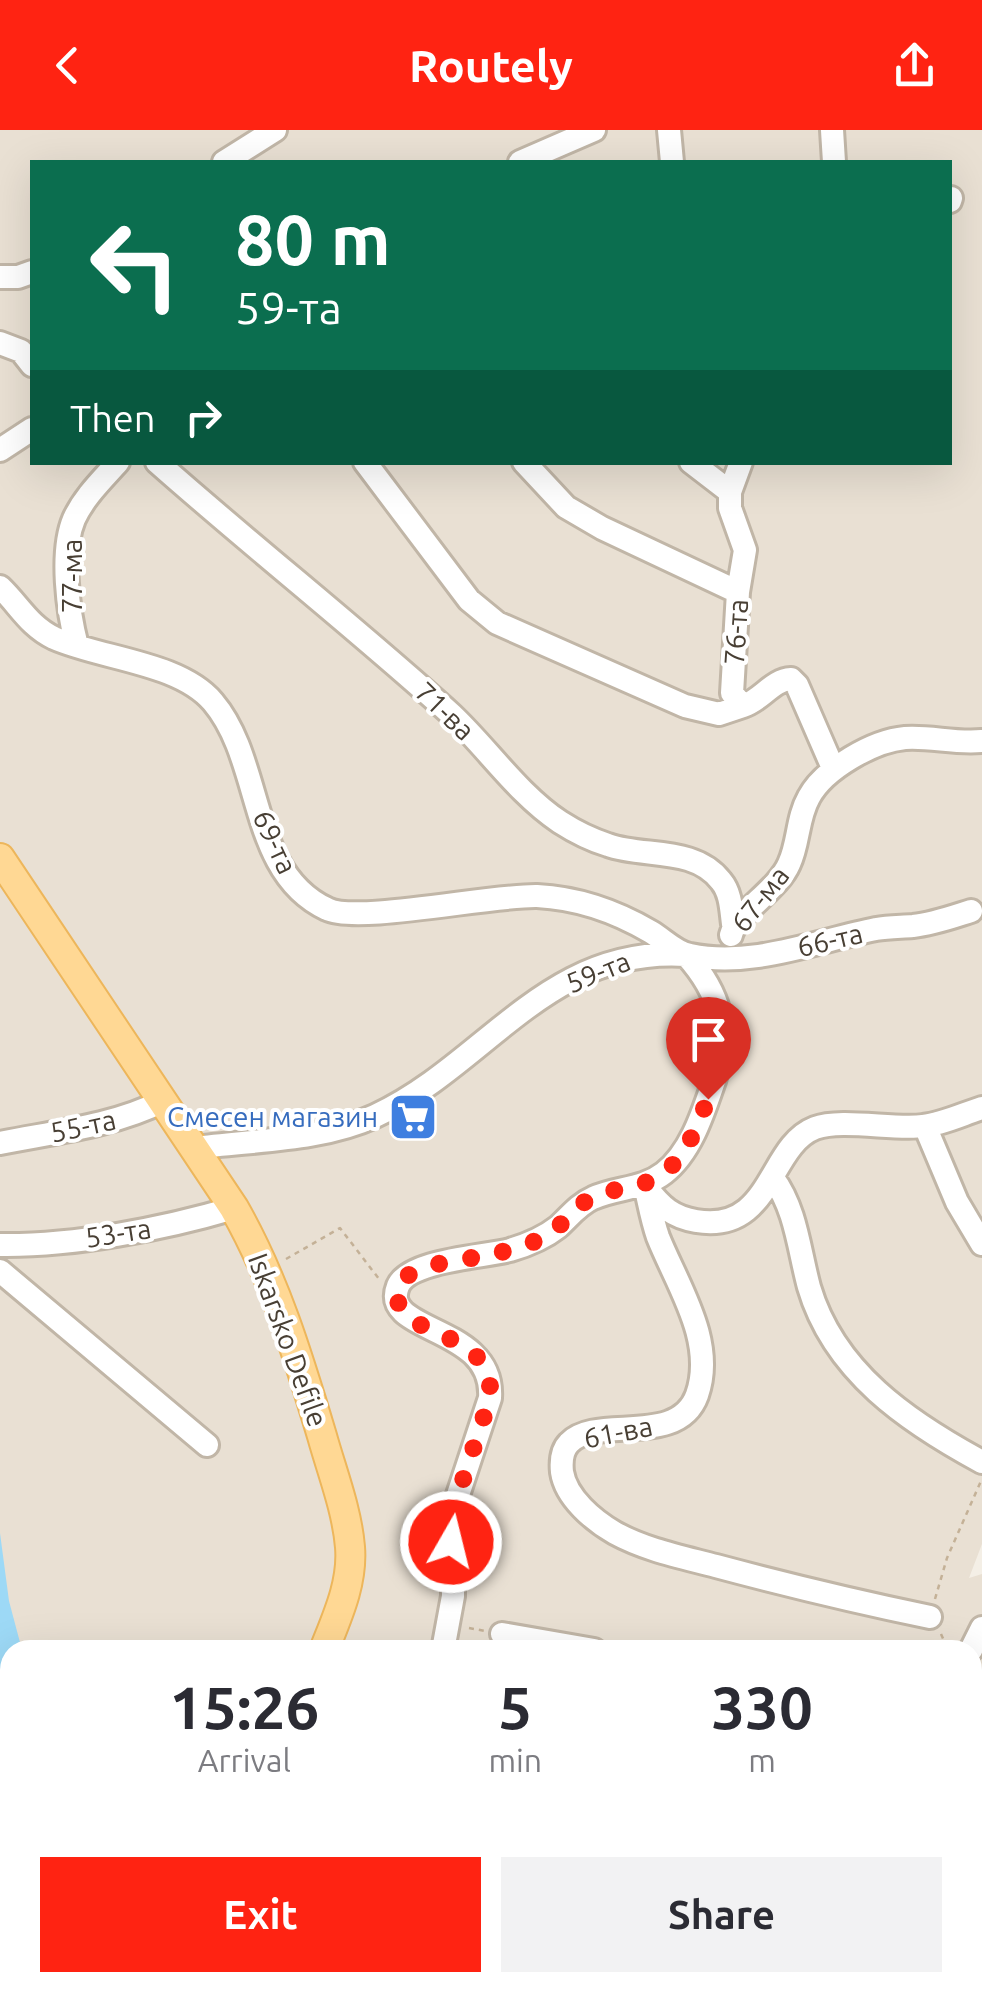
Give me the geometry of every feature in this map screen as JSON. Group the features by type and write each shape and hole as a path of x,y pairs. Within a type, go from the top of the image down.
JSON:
{"main road":[{"name":"Iskarsko Defile","path":"0,858 234,1208 267,1270 306,1384 348,1536 349,1576 327,1640"}],"street":[{"path":"227,160 275,130"},
{"path":"528,160 553,154 594,130"},
{"path":"669,130 672,160"},
{"path":"832,130 834,160"},
{"path":"0,277 30,273"},
{"path":"0,343 22,351 30,361"},
{"path":"0,450 30,430"},
{"name":"77-ма","path":"77,646 68,601 72,523 115,465"},
{"name":"71-ва","path":"160,465 443,707 559,821 609,846 672,854 703,866 721,879 729,895 733,924"},
{"path":"368,465 470,600 497,623 685,706 719,714 743,706"},
{"path":"527,465 566,507 738,592"},
{"path":"694,465 730,492 740,465"},
{"name":"76-та","path":"730,492 730,508 745,550 738,592 732,693 743,706 755,702 783,679 792,679 832,768"},
{"name":"69-та","path":"0,586 30,624 77,646 169,674 192,685 213,702 228,726 274,852 291,880 310,900 331,912 364,914 540,896 618,914 686,955"},
{"name":"67-ма","path":"725,957 733,924 752,909 790,864 800,816 809,796 832,768 884,742 908,738 982,740"},
{"name":"66-та","path":"686,955 760,955 888,926 942,921 972,911"},
{"path":"445,1640 452,1596 453,1510 490,1398 491,1384 479,1358 461,1343 408,1317 398,1298 399,1284 406,1275 421,1268 523,1246 553,1230 587,1200 646,1185 679,1158 694,1133 717,1069 722,1034 718,1004 707,978 686,955"},
{"name":"59-та","path":"194,1148 333,1130 373,1117 412,1096 525,1008 583,974 631,956 686,955"},
{"name":"55-та","path":"0,1142 137,1114 163,1101"},
{"path":"646,1185 660,1206 674,1214 712,1223 728,1221 742,1214 800,1138 816,1128 926,1126 982,1108"},
{"path":"926,1126 957,1202 982,1244"},
{"path":"773,1178 785,1194 822,1320 853,1370 915,1421 982,1462"},
{"name":"61-ва","path":"646,1185 656,1232 700,1344 698,1394 690,1410 670,1422 586,1434 570,1442 562,1456 562,1466 573,1497 614,1532 647,1547 930,1618"},
{"name":"53-та","path":"0,1245 26,1246 118,1233 234,1208"},
{"path":"0,1271 207,1445"},
{"path":"502,1634 536,1640"}],"path":[{"path":"267,1270 340,1228 398,1298"},
{"path":"930,1618 948,1558 982,1479"},
{"path":"448,1625 502,1634"}],"shaded area":[{"path":"0,130 982,130 982,1544 969,1578 982,1574 982,1640 0,1640"}],"water":[{"path":"0,1533 9,1601 19,1640 0,1640"}],"place":[{"name":"Смесен магазин","path":"413,1117"}],"route":[{"path":"451,1542 453,1510 490,1398 491,1384 479,1358 461,1343 408,1317 396,1295 399,1284 406,1275 421,1268 535,1242 587,1200 646,1185 679,1158 708,1099"}]}
